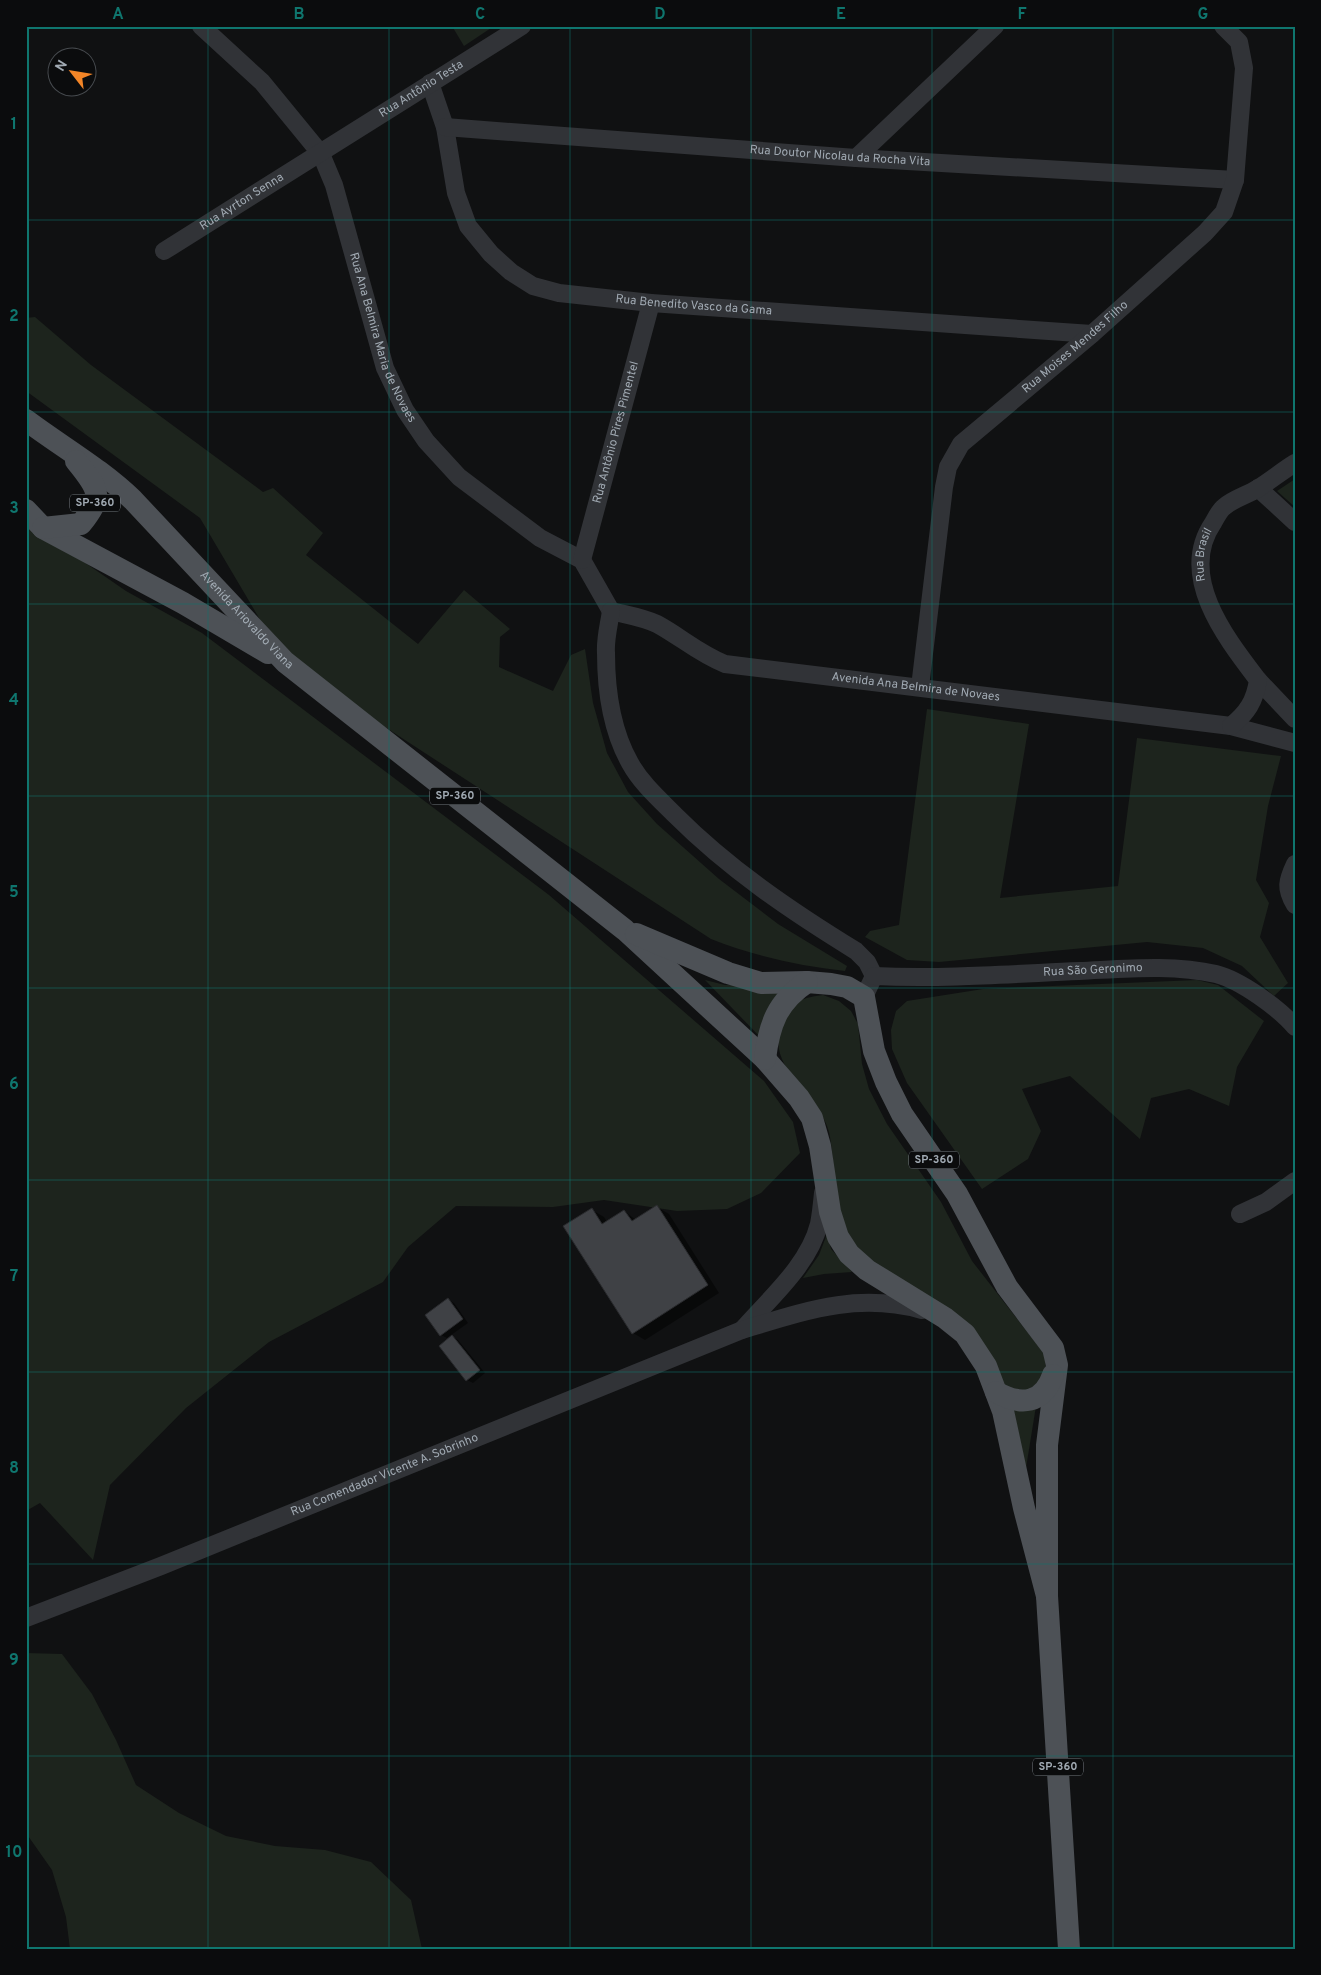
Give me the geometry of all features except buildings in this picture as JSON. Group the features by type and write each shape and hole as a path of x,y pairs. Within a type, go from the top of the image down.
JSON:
{"main road":[{"name":"Avenida Ariovaldo Viana","path":"26,420 67,450 108,476 133,500 285,662"},
{"name":"SP-360","path":"43,528 81,524 94,508 97,492 92,482 67,450"},
{"name":"Avenida Ariovaldo Viana","path":"26,510 43,528 285,662"},
{"name":"SP-360","path":"285,662 625,930 765,1059 799,1098 812,1118 820,1146 830,1212 838,1237 849,1254 867,1270 940,1315 965,1334 986,1366 1003,1411 1024,1508 1047,1596"},
{"name":"SP-360","path":"625,930 685,953 728,973 761,983 807,982 847,987 864,997 874,1051 886,1082 902,1114 957,1194 1007,1287 1053,1348 1057,1365 1047,1444 1047,1596 1070,1945"},
{"path":"765,1059 768,1032 778,1011 792,992 807,982"},
{"path":"996,1392 1008,1399 1023,1401 1038,1397 1049,1386 1057,1365"}],"street":[{"name":"Rua Ana Belmira Maria de Novaes","path":"201,26 262,82 321,154 334,185 385,368 410,418 426,441 459,477 540,538 582,560"},
{"name":"Rua Antônio Testa","path":"321,154 522,26"},
{"path":"856,158 995,26"},
{"name":"Rua Moises Mendes Filho","path":"920,687 948,468 961,444 1092,334 1205,233 1224,212 1235,180 1244,68 1239,42 1223,26"},
{"name":"Rua Benedito Vasco da Gama","path":"430,83 445,127 456,193 468,226 491,254 511,272 533,286 559,293 651,303 1092,334"},
{"name":"Rua Doutor Nicolau da Rocha Vita","path":"445,127 856,158 1235,180"},
{"name":"Rua Ayrton Senna","path":"164,251 321,154"},
{"name":"Rua Antônio Pires Pimentel","path":"582,560 651,303"},
{"name":"Rua Brasil","path":"1295,463 1258,488 1223,508 1209,529 1200,550 1202,578 1210,605 1224,636 1258,680 1295,719"},
{"path":"1258,488 1295,522"},
{"path":"582,560 611,611 605,651 608,687 616,730 635,770 649,789 701,841 792,912 856,951 867,962 874,976 864,997"},
{"name":"Avenida Ana Belmira de Novaes","path":"611,611 640,617 657,624 703,654 725,664 1231,726 1295,743"},
{"path":"1231,726 1250,707 1256,696 1258,680"},
{"path":"1295,864 1287,881 1287,890 1295,905"},
{"name":"Rua São Geronimo","path":"874,976 925,978 1135,968 1178,969 1217,974 1244,986 1295,1026"},
{"path":"1240,1214 1266,1202 1295,1181"},
{"path":"742,1330 792,1274 810,1246 819,1225 825,1183"},
{"name":"Rua Comendador Vicente A. Sobrinho","path":"26,1618 161,1566 742,1330 811,1309 844,1303 874,1301 901,1304 940,1315"}],"shaded area":[{"path":"452,26 494,26 464,46"},
{"path":"35,317 91,365 263,492 273,488 323,533 306,555 418,644 464,590 510,629 500,637 499,667 553,691 571,655 585,649 593,703 607,753 628,792 657,824 719,879 778,924 847,966 845,971 777,959 711,939 285,662 200,518 26,391 26,318"},
{"path":"1295,479 1295,507 1277,491"},
{"path":"26,522 126,591 202,633 549,895 764,1081 793,1122 800,1153 761,1193 727,1209 677,1211 604,1200 553,1207 456,1206 408,1247 383,1282 269,1342 186,1408 110,1485 93,1560 40,1503 26,1511"},
{"path":"927,709 1029,724 1000,898 1118,886 1137,738 1281,756 1268,806 1256,880 1269,903 1260,937 1288,983 1274,996 1242,966 1203,948 1147,942 939,962 907,960 865,937 870,931 899,925"},
{"path":"705,980 725,985 761,983 785,988 761,1038"},
{"path":"1197,980 1218,985 1264,1021 1237,1067 1229,1106 1189,1089 1151,1098 1140,1139 1070,1076 1022,1089 1041,1131 1028,1159 982,1189 907,1083 892,1049 891,1030 896,1011 907,1001 983,989"},
{"path":"823,995 839,1001 851,1011 858,1024 862,1064 869,1089 887,1124 941,1202 972,1261 1043,1352 1046,1365 1044,1374 1030,1391 1008,1388 875,1265 853,1242 846,1231 838,1204 829,1132 823,1117 814,1103 792,1077 779,1049 779,1034 786,1016 793,1006 805,998"},
{"path":"827,1234 831,1249 852,1272 803,1278 819,1255"},
{"path":"1036,1406 1026,1468 1013,1408"},
{"path":"26,1653 62,1654 92,1694 116,1740 136,1785 179,1813 226,1836 275,1846 325,1850 371,1862 411,1900 422,1949 70,1949 66,1917 52,1870 26,1833"}]}
